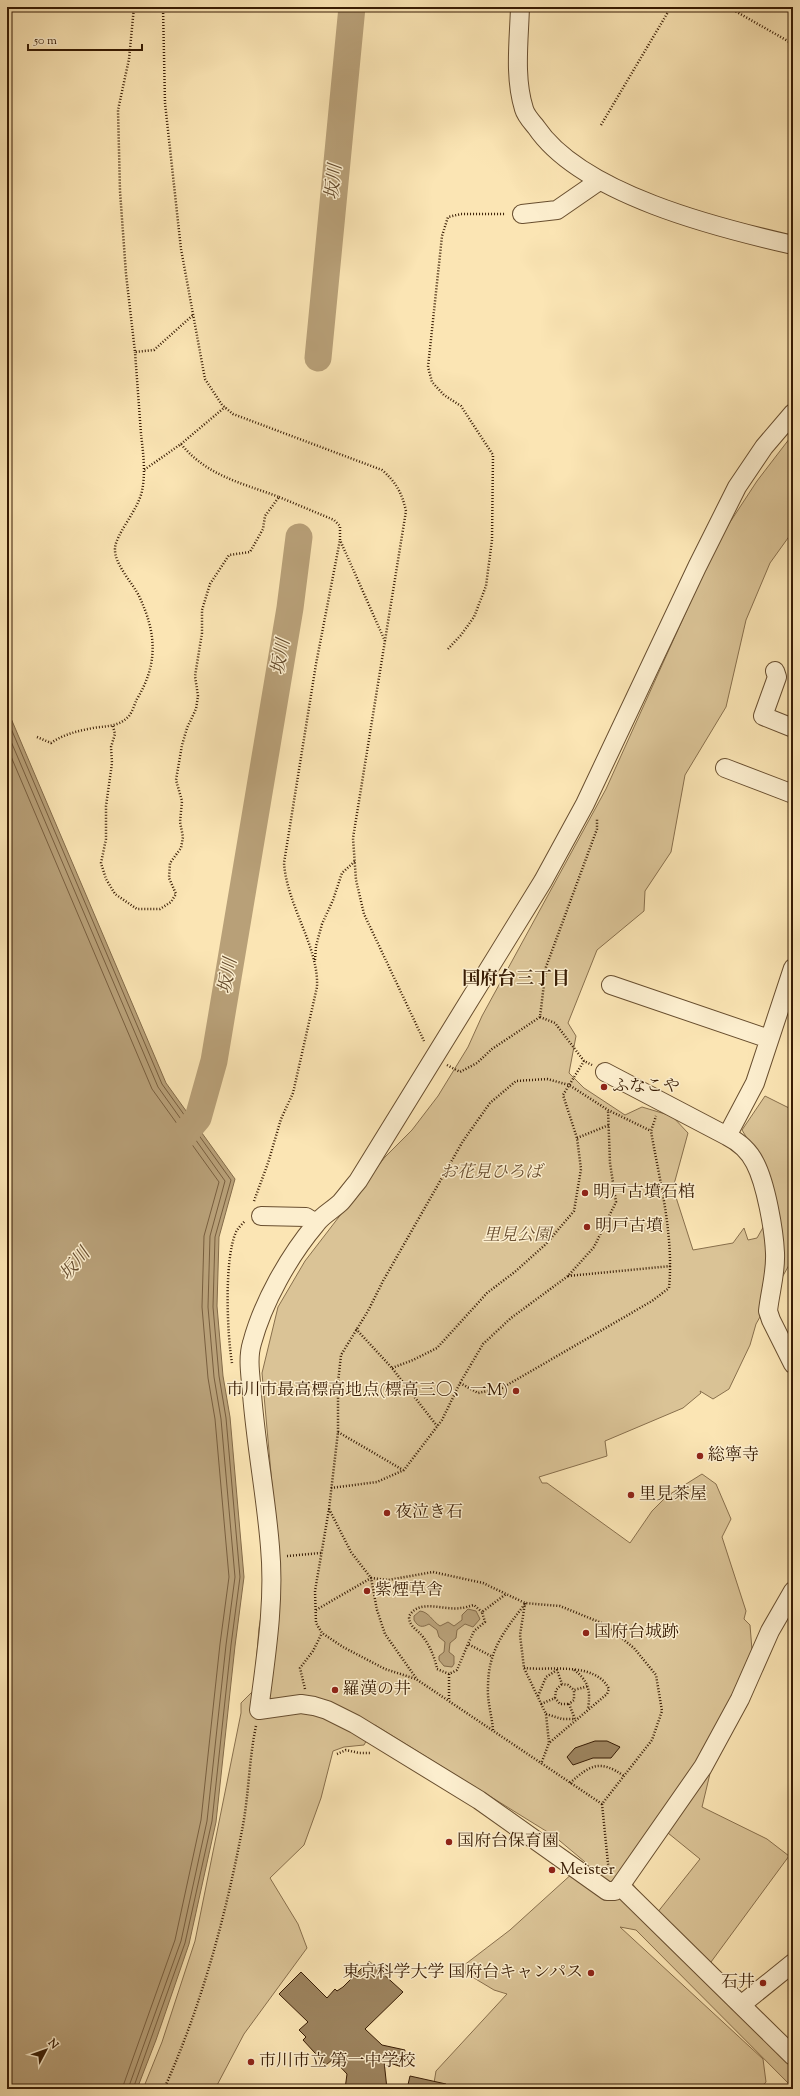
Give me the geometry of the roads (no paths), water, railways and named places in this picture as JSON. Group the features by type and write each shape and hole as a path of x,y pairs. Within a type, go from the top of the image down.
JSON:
{"street":[{"path":"520,7 518,81 525,111 540,133 553,148 599,181 628,194 704,223 793,245"},
{"path":"522,214 557,210 599,181"},
{"path":"793,413 764,447 737,487 697,567 593,788 543,881 358,1181 340,1202 316,1223 276,1283 251,1344 250,1358 255,1436 267,1509 271,1557 271,1589 267,1652 259,1710 306,1705 327,1710 480,1800 593,1883 607,1891 615,1891 703,1767 740,1699 770,1631 793,1591"},
{"path":"775,671 777,677 764,716 793,728"},
{"path":"725,768 793,794"},
{"path":"727,1136 755,1083 793,968"},
{"path":"611,985 769,1039"},
{"path":"605,1072 738,1142 755,1163 768,1206 776,1253 768,1311 793,1364"},
{"path":"256,1216 306,1217 316,1223"},
{"path":"620,1886 793,2056"},
{"path":"741,2005 793,1963"}],"water":[{"path":"7,709 166,1083 235,1179 219,1237 217,1306 223,1376 230,1417 244,1577 216,1822 189,1944 156,2040 137,2089 7,2089"},
{"path":"468,1609 476,1611 480,1619 473,1627 465,1624 457,1630 456,1638 450,1643 449,1652 454,1656 454,1664 452,1667 444,1666 439,1660 439,1656 444,1652 445,1642 439,1637 437,1630 429,1624 420,1626 417,1624 414,1620 414,1616 420,1611 428,1615 440,1626 448,1622 454,1626 462,1620 462,1615"}],"waterway":[{"name":"坂川","path":"318,358 352,7"},
{"name":"坂川","path":"171,1150 198,1118 214,1061 290,608 299,537"}],"place":[{"name":"ふなこや","path":"604,1087"},
{"name":"明戸古墳石棺","path":"585,1193"},
{"name":"明戸古墳","path":"587,1227"},
{"name":"市川市最高標高地点(標高三〇、一M)","path":"516,1391"},
{"name":"総寧寺","path":"700,1456"},
{"name":"里見茶屋","path":"631,1495"},
{"name":"夜泣き石","path":"387,1513"},
{"name":"紫煙草舎","path":"367,1591"},
{"name":"国府台城跡","path":"586,1633"},
{"name":"羅漢の井","path":"335,1690"},
{"name":"国府台保育園","path":"449,1842"},
{"name":"Meister","path":"552,1870"},
{"name":"東京科学大学 国府台キャンパス","path":"591,1973"},
{"name":"石井","path":"763,1983"},
{"name":"市川市立 第一中学校","path":"251,2062"}],"district":[{"name":"国府台三丁目","path":"516,980"}],"park label":[{"name":"お花見ひろば","path":"491,1173"},
{"name":"里見公園","path":"517,1236"}]}
